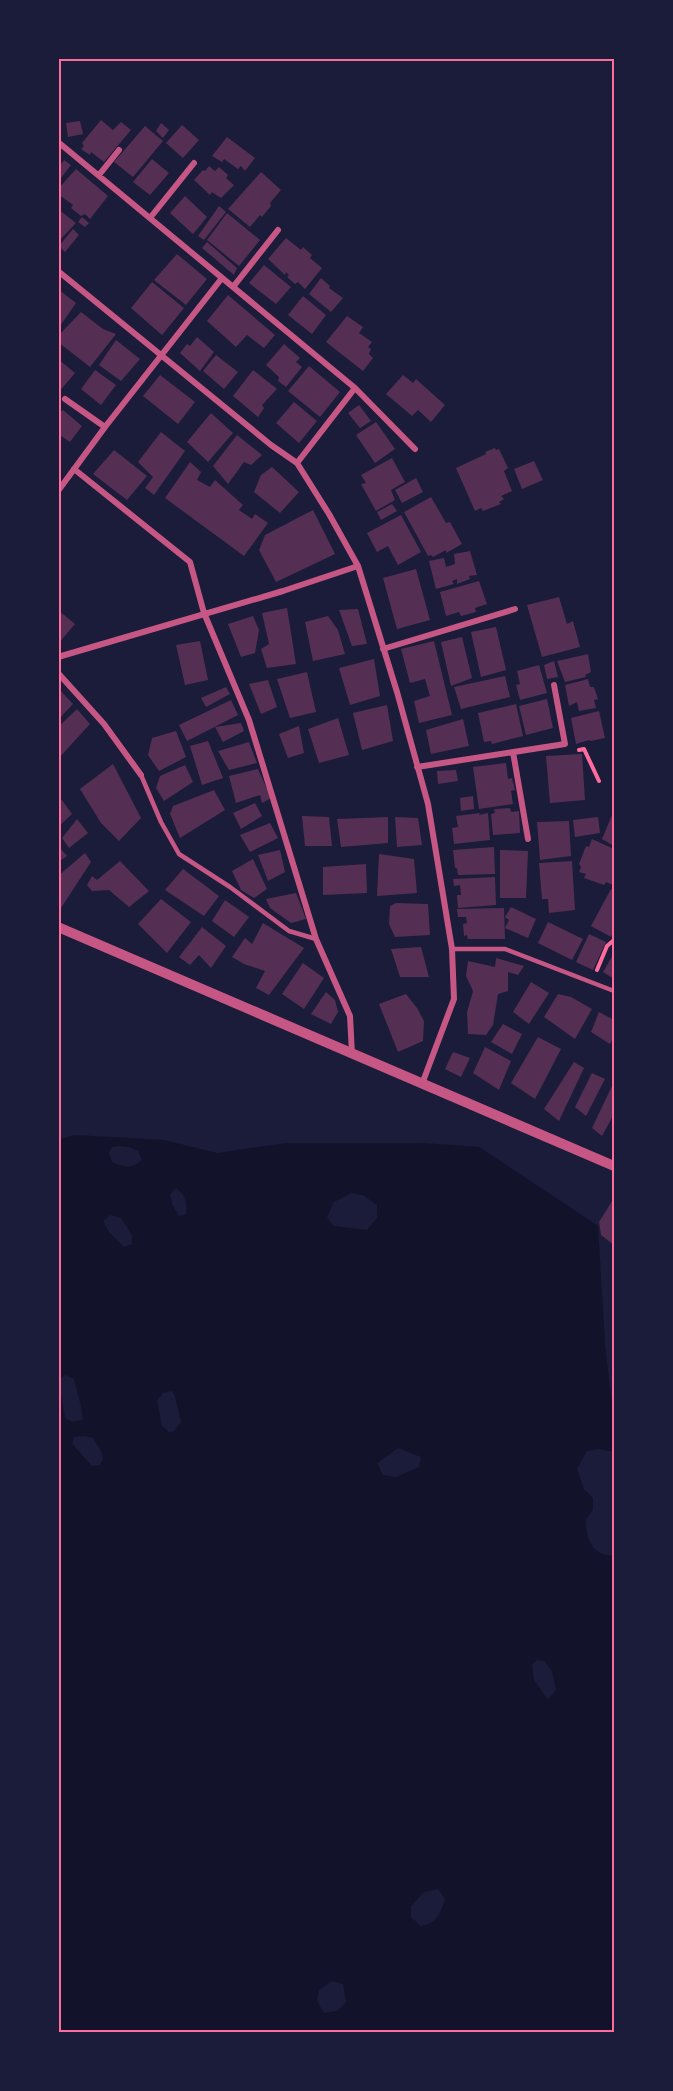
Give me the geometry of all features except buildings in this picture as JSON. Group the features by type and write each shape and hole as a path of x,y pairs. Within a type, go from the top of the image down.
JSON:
{"street":[{"path":"58,142 355,388 415,449"},
{"path":"99,175 119,150"},
{"path":"150,218 194,163"},
{"path":"233,287 278,230"},
{"path":"58,271 297,464 329,514 358,566 428,804 452,949 454,999 422,1084"},
{"path":"58,491 222,278"},
{"path":"297,464 355,388"},
{"path":"65,399 105,428"},
{"path":"74,469 190,562 204,613 249,720 316,939 350,1016 352,1054"},
{"path":"58,657 283,591 358,566"},
{"path":"383,649 515,609"},
{"path":"58,672 104,724 141,775"},
{"path":"417,767 565,744 554,685"},
{"path":"513,752 528,839"},
{"path":"58,927 615,1166"}],"lane":[{"path":"141,775 161,822 179,854 231,887 289,931 316,939"},
{"path":"452,949 505,949 615,991"}],"path":[{"path":"565,744 568,751 584,749 599,781"},
{"path":"592,982 608,946 615,940"}],"shaded area":[{"path":"75,1135 164,1140 217,1153 286,1143 422,1143 479,1147 598,1226 605,1344 614,1422 614,1452 599,1449 587,1451 577,1469 584,1489 593,1498 593,1510 586,1519 591,1545 600,1553 614,1556 614,2032 59,2032 59,1384 65,1418 72,1422 83,1420 74,1379 65,1375 59,1379 58,1140","holes":["112,1147 129,1147 138,1151 142,1160 134,1165 124,1166 112,1162 109,1153","176,1188 185,1200 186,1214 179,1216 172,1204 170,1194","351,1193 363,1195 377,1205 377,1218 367,1230 333,1226 327,1217 334,1202","110,1215 121,1218 132,1235 132,1244 124,1247 109,1232 103,1221","172,1391 181,1422 174,1431 169,1432 162,1426 157,1401 163,1393","74,1437 93,1438 101,1451 103,1459 100,1465 92,1466 72,1444","398,1448 421,1457 419,1467 396,1477 383,1475 377,1463","537,1660 544,1661 552,1671 556,1690 548,1700 534,1680 532,1665","438,1889 445,1899 435,1920 421,1926 411,1917 411,1906 424,1892","332,1981 343,1984 346,2002 337,2011 324,2013 317,2001 319,1990"]}]}
